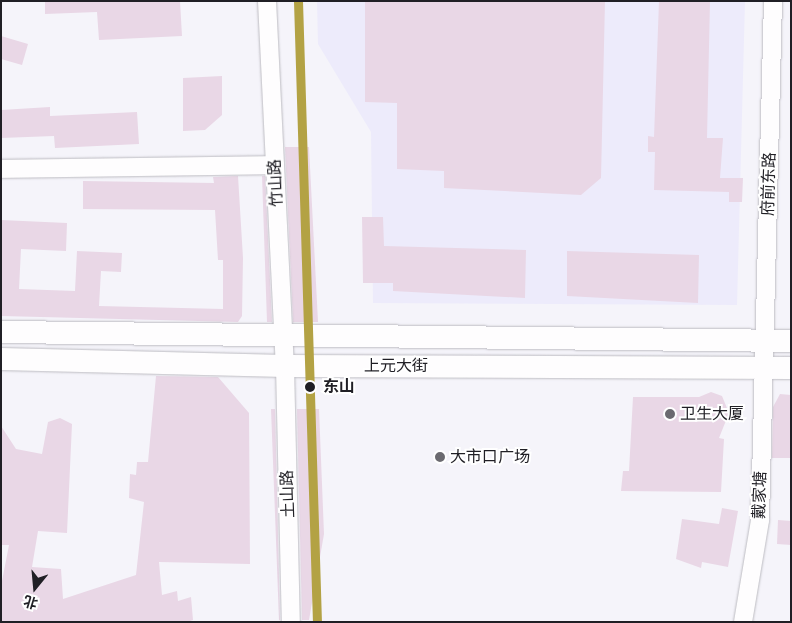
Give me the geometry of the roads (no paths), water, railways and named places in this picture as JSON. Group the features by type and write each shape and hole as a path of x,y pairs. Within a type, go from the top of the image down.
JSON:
{"main road":[{"name":"上元大街","path":"1,332 791,341"},
{"name":"上元大街","path":"1,359 284,366 791,368"}],"street":[{"name":"竹山路","path":"268,1 284,366"},
{"name":"府前东路","path":"764,368 773,1"},
{"path":"1,170 275,165"},
{"name":"土山路","path":"284,366 291,622"},
{"name":"戴家塘","path":"743,622 760,520 764,368"}],"place":[{"name":"东山","path":"310,387"},
{"name":"卫生大厦","path":"670,414"},
{"name":"大市口广场","path":"440,457"}]}
